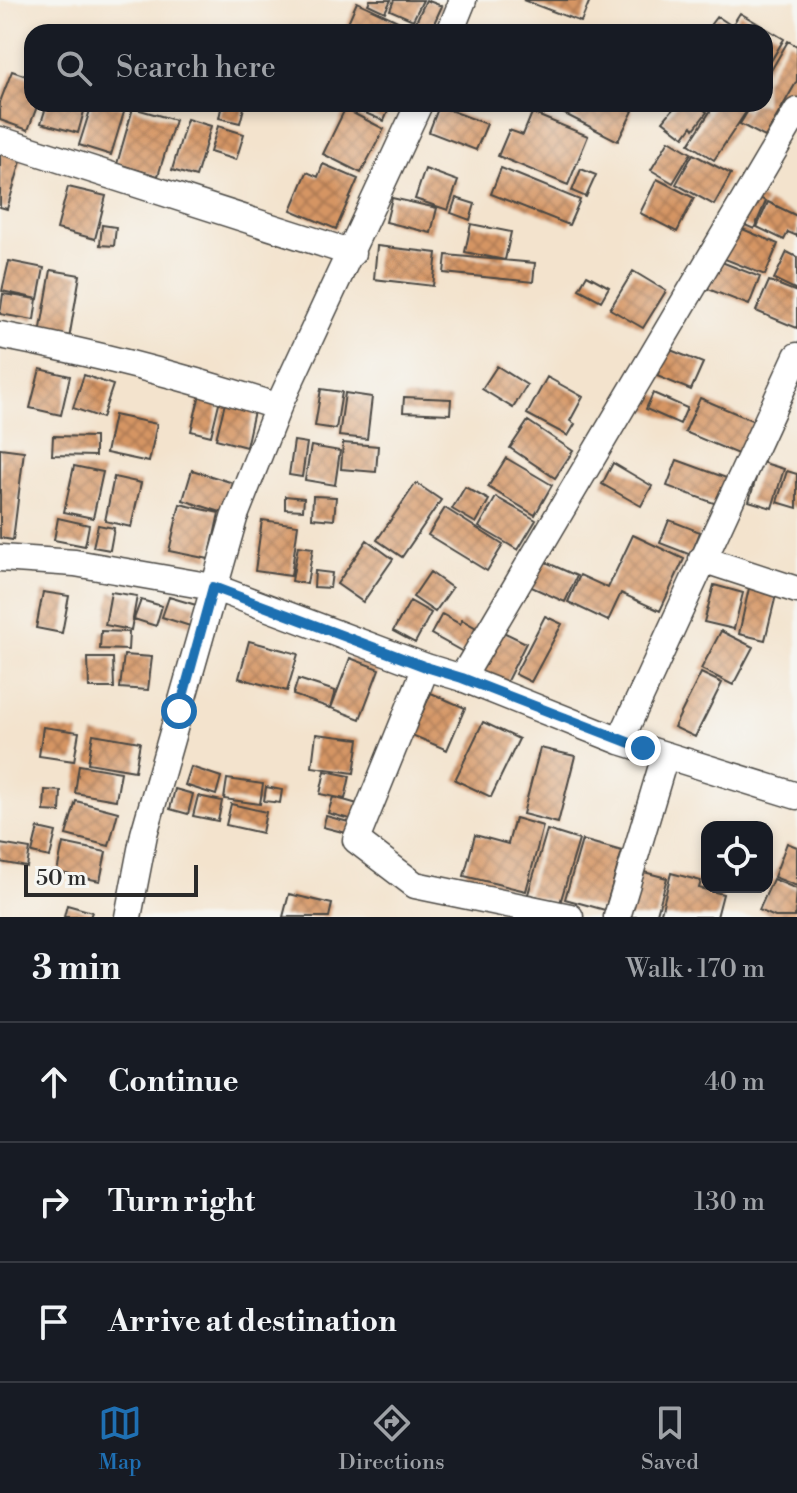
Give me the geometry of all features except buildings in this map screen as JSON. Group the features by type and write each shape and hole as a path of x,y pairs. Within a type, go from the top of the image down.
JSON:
{"street":[{"path":"453,24 463,0"},
{"path":"462,678 797,111"},
{"path":"128,917 144,834 234,518 278,407 415,112"},
{"path":"0,140 352,253"},
{"path":"0,335 81,350 278,407"},
{"path":"620,741 797,356"},
{"path":"0,558 75,563 213,587 462,678 620,741 797,796"},
{"path":"702,559 797,590"},
{"path":"426,667 356,840 415,885 570,917"},
{"path":"617,917 665,756"}],"route":[{"path":"179,711 213,587 643,748"}]}
